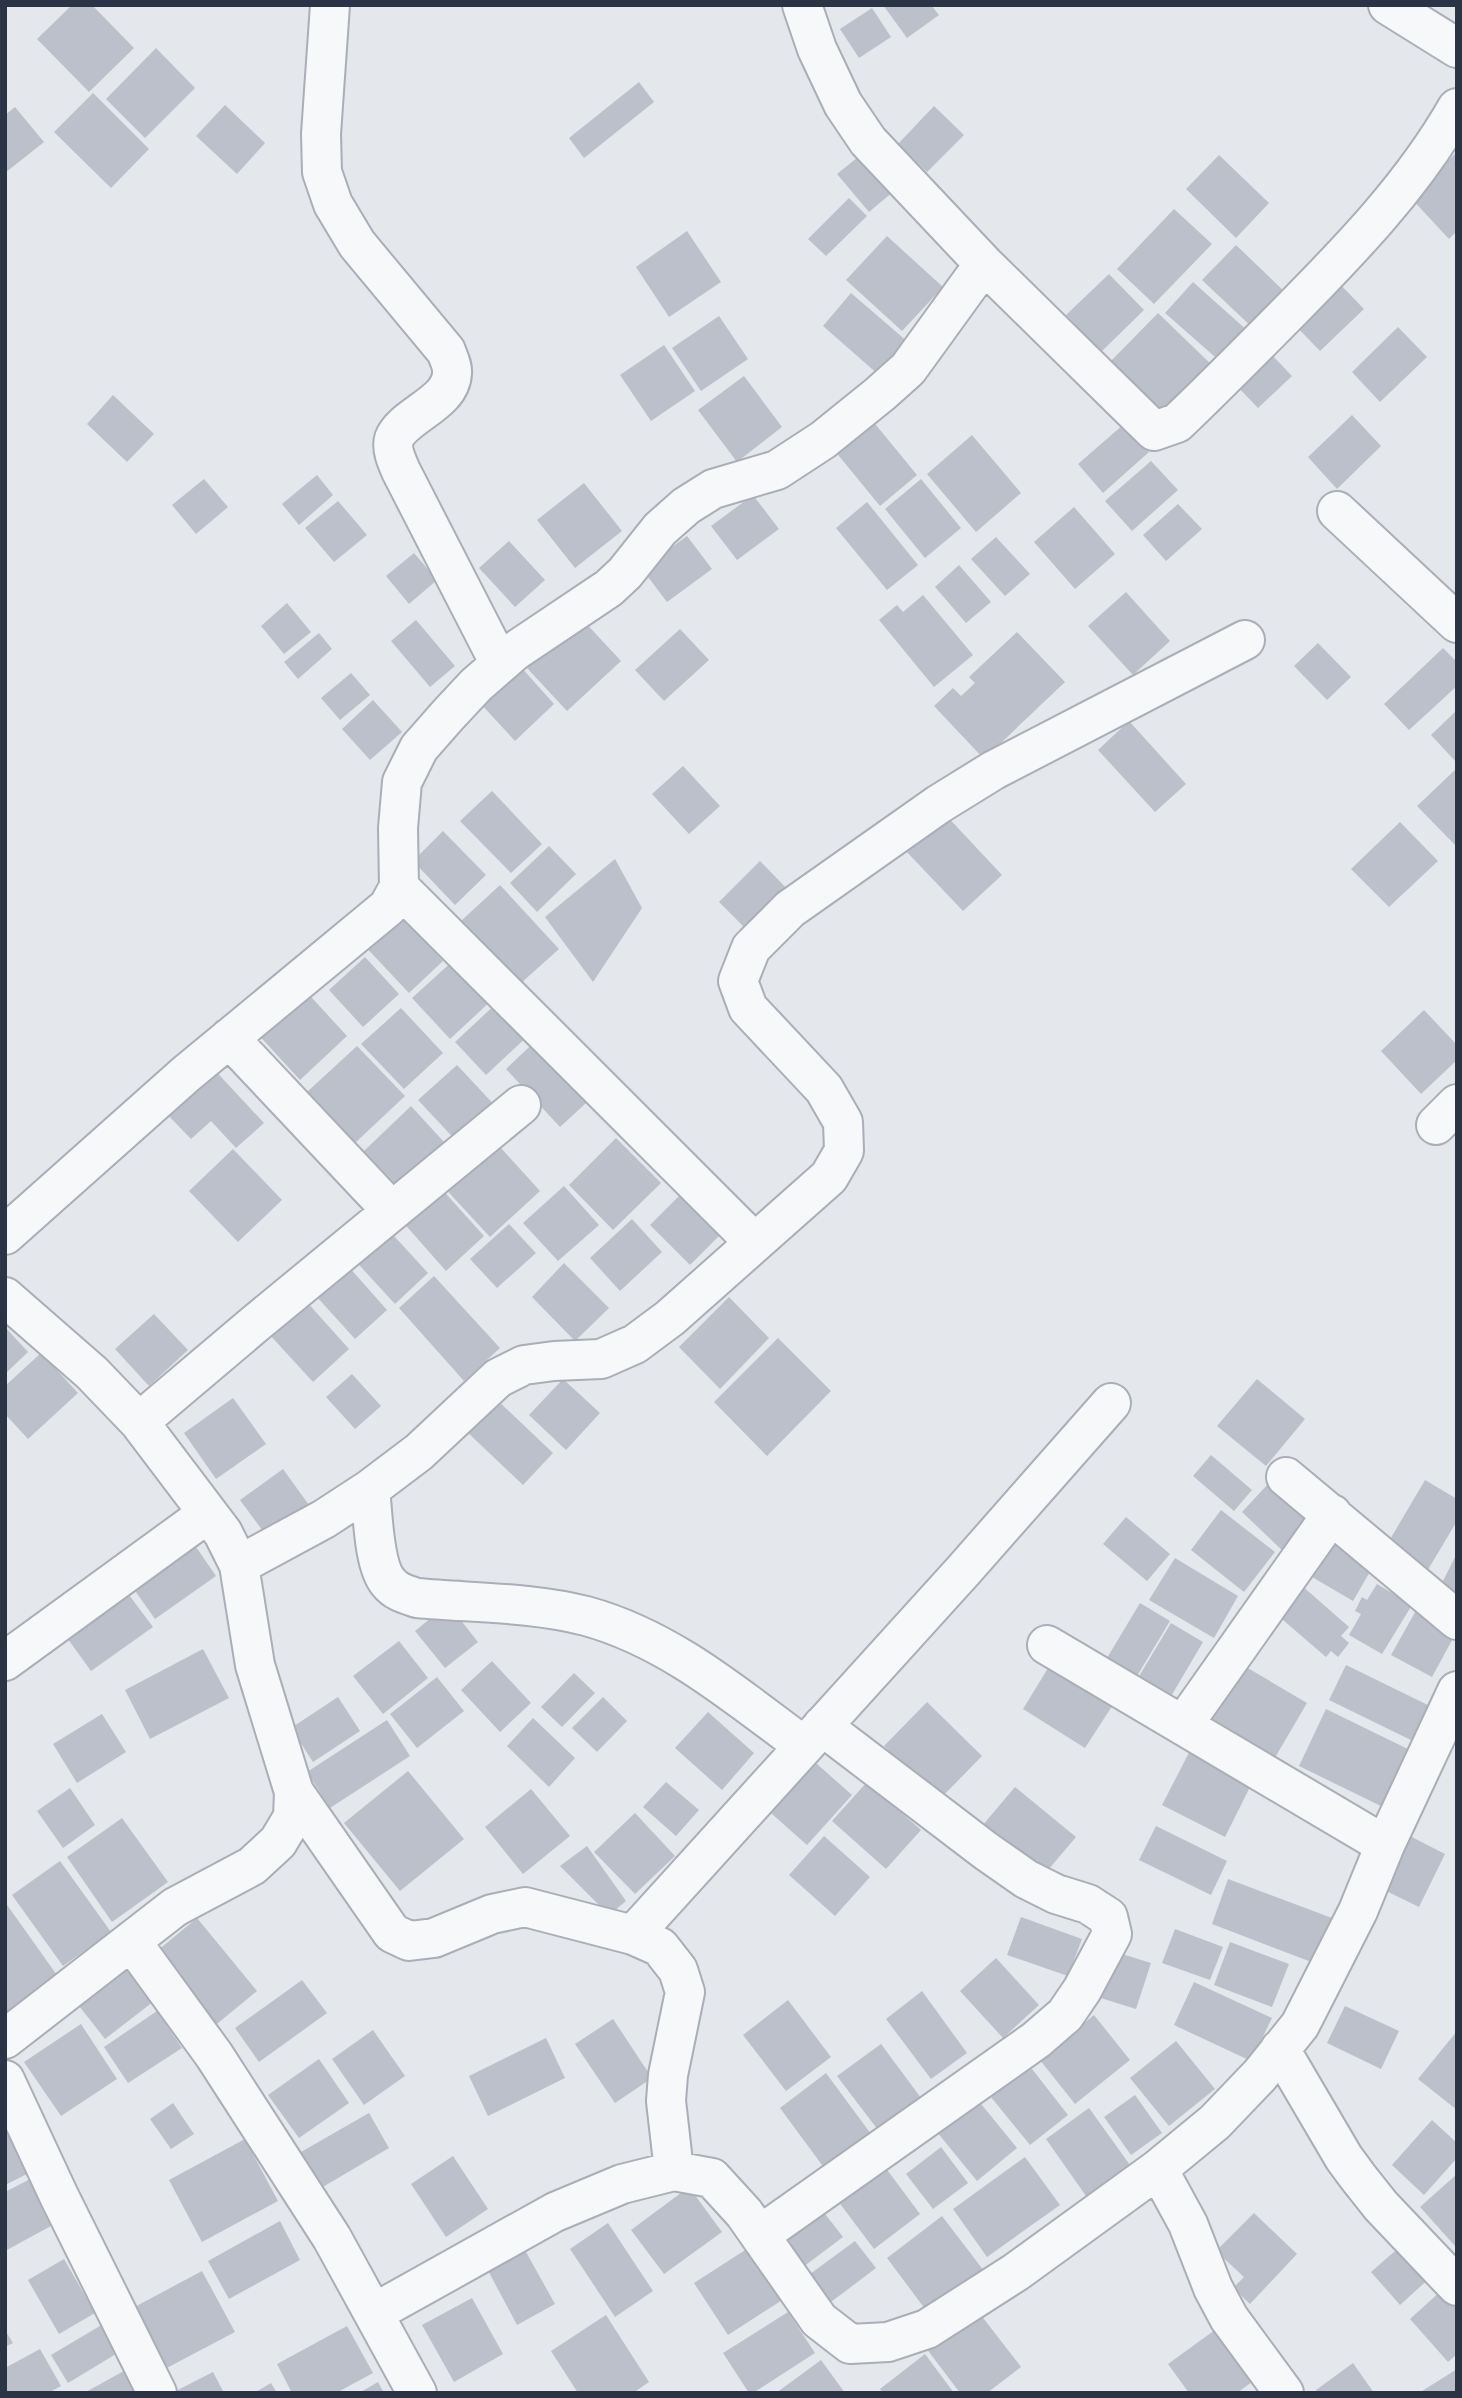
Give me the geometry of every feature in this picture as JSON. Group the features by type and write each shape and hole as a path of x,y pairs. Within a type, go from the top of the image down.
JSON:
{"street":[{"path":"330,5 321,134 322,172 333,204 357,244 446,351 452,373 446,389 434,404 409,421 394,439 394,455 500,664"},
{"path":"802,5 817,49 843,104 868,141 985,264 1154,431 1177,423 1354,246 1401,191 1437,142 1457,108"},
{"path":"1388,5 1457,48"},
{"path":"5,1235 186,1074 388,907 399,887 398,828 402,782 419,748 476,685 515,651 609,587 625,573 660,529 686,506 713,489 777,470 823,440 880,394 908,369 985,264"},
{"path":"1337,511 1457,624"},
{"path":"239,1565 324,1519 370,1489 419,1452 498,1378 524,1365 601,1359 635,1343 670,1318 829,1177 844,1151 843,1122 824,1089 748,1008 738,981 751,948 790,909 972,783 1245,640"},
{"path":"399,887 754,1242"},
{"path":"229,1038 392,1211"},
{"path":"139,1422 521,1105"},
{"path":"5,1297 92,1373 139,1422 222,1534 239,1565 255,1665 294,1793 392,1933 409,1941 434,1938 492,1914 525,1908 633,1935 660,1947 678,1970 685,1992 668,2075 666,2101 674,2171"},
{"path":"633,1935 963,1572 1111,1404"},
{"path":"1286,1476 1457,1620"},
{"path":"370,1489 379,1565 386,1580 399,1592 417,1598 546,1609 587,1617 656,1643 813,1736 1026,1879 1056,1894 1087,1904 1108,1917 1112,1934 1082,1990 1065,2015 1036,2040 760,2235"},
{"path":"5,1661 207,1514"},
{"path":"1183,1725 1332,1514"},
{"path":"1047,1645 1385,1845"},
{"path":"374,2313 555,2211 622,2184 674,2171 712,2178 744,2213 819,2320 850,2344 888,2342 927,2329 1016,2272 1158,2169 1215,2122 1260,2076 1300,2025 1359,1911 1385,1845 1457,1691"},
{"path":"5,2039 176,1908 252,1866 278,1842 293,1817 294,1793"},
{"path":"131,1941 214,2055 332,2238 417,2393"},
{"path":"1280,2049 1358,2178 1381,2206 1456,2283"},
{"path":"5,2080 157,2393"},
{"path":"1158,2169 1188,2224 1213,2288 1229,2318 1284,2393"}],"building":[{"path":"72,5 92,5 134,48 89,92 37,39"},
{"path":"883,5 931,5 939,15 907,38"},
{"path":"872,8 891,37 859,58 840,29"},
{"path":"156,48 195,88 145,138 106,99"},
{"path":"639,82 654,102 584,158 569,138"},
{"path":"93,93 149,149 111,188 54,132"},
{"path":"225,105 265,143 237,174 196,136"},
{"path":"934,106 964,135 927,172 898,144"},
{"path":"15,107 44,142 5,173 5,115"},
{"path":"863,153 894,191 869,212 837,174"},
{"path":"1455,154 1457,231 1449,239 1410,197"},
{"path":"1219,155 1269,203 1236,238 1186,189"},
{"path":"849,198 867,216 826,256 808,239"},
{"path":"1174,209 1212,244 1154,304 1117,269"},
{"path":"687,231 721,282 669,317 636,267"},
{"path":"887,236 943,287 902,331 846,280"},
{"path":"1236,245 1288,295 1254,329 1202,280"},
{"path":"1109,274 1144,310 1101,352 1066,315"},
{"path":"1337,281 1364,309 1320,351 1293,323"},
{"path":"1193,282 1249,332 1222,363 1165,313"},
{"path":"851,293 909,343 880,376 823,326"},
{"path":"1158,313 1215,368 1166,418 1109,363"},
{"path":"719,316 748,359 701,391 672,348"},
{"path":"1398,327 1427,357 1380,402 1352,372"},
{"path":"664,345 695,391 651,421 620,375"},
{"path":"1270,353 1292,376 1258,408 1236,385"},
{"path":"744,376 782,427 737,462 698,410"},
{"path":"113,395 154,434 127,462 87,424"},
{"path":"867,414 917,475 880,506 830,445"},
{"path":"1352,415 1381,446 1337,489 1308,457"},
{"path":"1124,424 1149,452 1103,493 1078,464"},
{"path":"972,435 1021,493 976,532 927,474"},
{"path":"1151,461 1178,490 1132,531 1105,501"},
{"path":"317,475 333,495 299,525 282,504"},
{"path":"204,479 228,507 196,534 172,505"},
{"path":"921,479 961,528 925,558 885,509"},
{"path":"584,483 622,531 575,568 537,520"},
{"path":"753,495 779,529 737,560 711,526"},
{"path":"338,501 367,535 334,562 305,528"},
{"path":"867,502 918,565 887,590 836,528"},
{"path":"1178,504 1202,529 1166,561 1143,535"},
{"path":"1074,507 1115,554 1075,589 1034,542"},
{"path":"687,536 712,569 667,602 642,569"},
{"path":"996,537 1030,574 1005,596 971,559"},
{"path":"509,541 545,580 515,607 479,568"},
{"path":"414,553 437,580 409,604 386,576"},
{"path":"959,565 991,602 966,623 935,587"},
{"path":"1126,592 1170,641 1133,675 1088,626"},
{"path":"923,595 973,655 934,687 879,620 897,605 903,612"},
{"path":"287,603 311,632 284,654 261,626"},
{"path":"581,618 621,661 567,711 527,668"},
{"path":"416,620 455,666 430,687 391,641"},
{"path":"680,629 709,660 664,701 635,670"},
{"path":"1017,632 1065,682 984,759 934,706 953,688 961,696 975,683 969,677"},
{"path":"319,633 332,649 298,679 284,662"},
{"path":"1318,643 1351,677 1327,700 1294,666"},
{"path":"1443,648 1457,662 1457,686 1409,730 1384,704"},
{"path":"520,666 554,704 515,741 480,703"},
{"path":"351,673 370,695 340,720 321,698"},
{"path":"373,700 402,732 370,760 342,729"},
{"path":"1457,710 1457,763 1431,735"},
{"path":"1129,721 1186,784 1155,812 1098,750"},
{"path":"683,766 720,806 689,834 652,794"},
{"path":"1457,768 1457,847 1417,806"},
{"path":"492,791 542,844 511,873 460,821"},
{"path":"943,812 1002,875 963,911 904,849"},
{"path":"1400,822 1438,861 1389,907 1351,869"},
{"path":"443,831 486,875 455,905 413,861"},
{"path":"549,846 576,874 537,912 510,883"},
{"path":"615,859 642,908 593,982 545,917"},
{"path":"760,861 792,894 751,934 719,902"},
{"path":"500,885 559,949 520,984 461,921"},
{"path":"396,910 443,961 409,993 361,942"},
{"path":"365,957 399,994 363,1027 329,990"},
{"path":"456,958 493,999 450,1039 412,998"},
{"path":"302,987 347,1036 300,1080 255,1031"},
{"path":"500,1000 531,1033 486,1075 455,1042"},
{"path":"401,1008 443,1053 404,1089 361,1044"},
{"path":"1424,1010 1457,1045 1457,1060 1421,1094 1381,1051"},
{"path":"543,1034 598,1092 560,1127 506,1069"},
{"path":"357,1046 405,1096 355,1143 307,1092"},
{"path":"210,1065 264,1123 236,1148 211,1121 191,1139 163,1110"},
{"path":"457,1065 500,1111 462,1147 418,1100"},
{"path":"411,1106 454,1153 407,1196 364,1151"},
{"path":"491,1137 540,1191 490,1237 440,1183"},
{"path":"616,1138 661,1183 613,1230 569,1185"},
{"path":"233,1149 282,1200 238,1242 189,1191"},
{"path":"439,1186 484,1236 446,1271 401,1220"},
{"path":"564,1186 599,1225 558,1261 523,1223"},
{"path":"679,1196 719,1236 690,1265 650,1225"},
{"path":"632,1219 662,1252 620,1291 590,1258"},
{"path":"509,1224 536,1253 497,1288 470,1259"},
{"path":"384,1225 428,1273 395,1304 350,1255"},
{"path":"564,1263 609,1308 575,1341 532,1297"},
{"path":"348,1266 387,1310 355,1339 316,1296"},
{"path":"434,1276 500,1348 464,1381 399,1308"},
{"path":"729,1297 769,1338 720,1389 679,1347"},
{"path":"306,1301 349,1349 313,1382 269,1334"},
{"path":"154,1314 188,1350 149,1386 115,1349"},
{"path":"5,1327 28,1352 5,1374"},
{"path":"778,1338 831,1391 767,1456 714,1402"},
{"path":"41,1353 78,1393 28,1439 5,1414 5,1386"},
{"path":"352,1374 381,1406 355,1429 326,1397"},
{"path":"563,1379 600,1413 566,1450 529,1415"},
{"path":"1257,1379 1305,1419 1266,1466 1217,1426"},
{"path":"493,1396 553,1453 523,1485 463,1428"},
{"path":"233,1398 266,1444 216,1479 184,1433"},
{"path":"1211,1455 1252,1490 1234,1511 1193,1476"},
{"path":"283,1469 314,1512 271,1542 240,1500"},
{"path":"1425,1480 1457,1499 1457,1521 1426,1573 1385,1548"},
{"path":"1269,1483 1310,1522 1283,1551 1242,1512"},
{"path":"1221,1510 1275,1552 1244,1592 1191,1550"},
{"path":"1126,1517 1170,1554 1147,1581 1103,1544"},
{"path":"1330,1537 1375,1563 1353,1601 1307,1574"},
{"path":"192,1541 216,1576 155,1619 131,1585"},
{"path":"1457,1553 1457,1603 1437,1593"},
{"path":"1175,1558 1238,1596 1214,1638 1149,1600"},
{"path":"1377,1584 1412,1605 1382,1654 1349,1635 1361,1614 1355,1611 1362,1597 1367,1600"},
{"path":"1301,1585 1349,1627 1341,1636 1349,1643 1338,1657 1331,1651 1326,1657 1276,1614"},
{"path":"126,1591 153,1627 91,1671 65,1635"},
{"path":"1140,1603 1170,1621 1134,1681 1104,1663"},
{"path":"448,1604 478,1642 445,1668 415,1631"},
{"path":"1418,1607 1457,1631 1432,1677 1391,1655"},
{"path":"1171,1623 1203,1642 1170,1698 1138,1678"},
{"path":"399,1641 428,1678 383,1714 353,1676"},
{"path":"203,1649 229,1698 150,1739 125,1690"},
{"path":"1053,1660 1116,1700 1085,1748 1023,1709"},
{"path":"492,1661 531,1703 500,1732 461,1690"},
{"path":"1241,1664 1307,1703 1273,1761 1207,1722"},
{"path":"1346,1665 1434,1708 1417,1743 1329,1700"},
{"path":"574,1673 595,1693 562,1727 541,1707"},
{"path":"437,1677 464,1711 417,1748 390,1714"},
{"path":"338,1697 360,1731 313,1762 291,1728"},
{"path":"603,1697 627,1721 597,1752 572,1728"},
{"path":"927,1702 982,1756 939,1800 884,1746"},
{"path":"1326,1709 1416,1753 1389,1810 1299,1766"},
{"path":"708,1712 754,1753 722,1790 675,1748"},
{"path":"102,1714 126,1752 77,1783 53,1744"},
{"path":"533,1718 575,1758 549,1787 507,1746"},
{"path":"387,1720 410,1756 330,1808 307,1772"},
{"path":"1194,1743 1256,1775 1225,1837 1162,1805"},
{"path":"808,1756 852,1795 807,1845 763,1806"},
{"path":"408,1771 464,1839 400,1891 344,1823"},
{"path":"666,1782 699,1810 676,1836 643,1807"},
{"path":"867,1782 921,1830 886,1869 832,1821"},
{"path":"1015,1787 1076,1837 1042,1877 982,1826"},
{"path":"70,1788 95,1825 63,1848 37,1811"},
{"path":"531,1789 570,1836 523,1874 485,1827"},
{"path":"635,1813 675,1856 635,1894 594,1852"},
{"path":"122,1818 168,1882 112,1922 67,1857"},
{"path":"1156,1826 1227,1861 1211,1895 1139,1860"},
{"path":"1406,1834 1445,1854 1419,1907 1380,1888"},
{"path":"824,1836 870,1877 835,1916 789,1875"},
{"path":"587,1846 626,1901 609,1915 560,1866"},
{"path":"60,1861 111,1932 63,1966 12,1895"},
{"path":"1228,1879 1340,1921 1322,1966 1212,1924"},
{"path":"5,1902 59,1978 7,2015 5,2012"},
{"path":"1021,1917 1082,1939 1068,1976 1007,1955"},
{"path":"197,1918 257,1991 212,2028 151,1956"},
{"path":"1175,1929 1223,1947 1210,1980 1162,1963"},
{"path":"1230,1942 1289,1964 1272,2007 1214,1985"},
{"path":"1106,1949 1151,1963 1136,2009 1091,1995"},
{"path":"996,1958 1039,2005 1003,2038 960,1991"},
{"path":"129,1961 158,1998 105,2039 76,2002"},
{"path":"302,1980 327,2013 259,2062 235,2028"},
{"path":"1194,1982 1272,2018 1251,2061 1174,2025"},
{"path":"922,1991 967,2053 931,2079 886,2019"},
{"path":"788,2000 831,2057 786,2091 743,2035"},
{"path":"1345,2006 1399,2031 1381,2069 1327,2043"},
{"path":"157,2011 182,2048 128,2083 104,2047"},
{"path":"1094,2015 1130,2060 1075,2104 1040,2060"},
{"path":"613,2019 652,2078 615,2103 575,2044"},
{"path":"81,2024 117,2079 61,2116 24,2062"},
{"path":"373,2030 405,2076 364,2105 332,2059"},
{"path":"1457,2031 1457,2110 1418,2079"},
{"path":"546,2038 565,2078 488,2116 469,2076"},
{"path":"1176,2041 1215,2089 1169,2126 1130,2078"},
{"path":"881,2044 921,2098 878,2130 837,2076"},
{"path":"319,2059 349,2103 299,2138 268,2095"},
{"path":"1025,2060 1068,2115 1030,2145 986,2091"},
{"path":"826,2073 871,2134 825,2169 780,2108"},
{"path":"1135,2095 1162,2133 1131,2155 1104,2117"},
{"path":"977,2099 1017,2148 977,2181 937,2132"},
{"path":"173,2103 194,2134 171,2149 150,2119"},
{"path":"1089,2108 1130,2165 1086,2196 1046,2139"},
{"path":"369,2113 389,2148 321,2188 301,2152"},
{"path":"5,2120 31,2172 5,2185"},
{"path":"1432,2120 1457,2143 1457,2158 1424,2195 1392,2165"},
{"path":"245,2139 278,2201 202,2242 169,2180"},
{"path":"941,2147 968,2183 933,2209 906,2174"},
{"path":"453,2156 488,2209 446,2237 411,2184"},
{"path":"1025,2157 1060,2205 987,2257 953,2209"},
{"path":"882,2163 920,2214 874,2249 835,2197"},
{"path":"1457,2174 1457,2244 1455,2246 1420,2207"},
{"path":"38,2175 62,2220 5,2251 5,2192"},
{"path":"689,2187 722,2232 664,2274 631,2230"},
{"path":"818,2205 843,2237 799,2270 775,2237"},
{"path":"1254,2213 1297,2254 1250,2304 1233,2288 1244,2277 1216,2251"},
{"path":"942,2216 984,2271 928,2313 887,2258"},
{"path":"280,2221 300,2260 229,2299 208,2261"},
{"path":"608,2223 653,2291 615,2317 570,2249"},
{"path":"855,2241 876,2268 827,2305 806,2277"},
{"path":"521,2243 555,2304 517,2325 484,2263"},
{"path":"1403,2244 1432,2276 1400,2305 1371,2272"},
{"path":"753,2245 787,2297 728,2335 694,2283"},
{"path":"64,2259 95,2313 59,2334 28,2280"},
{"path":"202,2271 235,2332 161,2371 129,2310"},
{"path":"1442,2290 1457,2307 1457,2354 1448,2362 1410,2319"},
{"path":"472,2298 503,2354 454,2382 422,2325"},
{"path":"977,2310 1021,2367 987,2393 960,2393 926,2348"},
{"path":"788,2312 815,2353 749,2393 723,2353"},
{"path":"606,2315 649,2382 633,2393 578,2393 551,2351"},
{"path":"110,2320 126,2348 68,2383 51,2355"},
{"path":"347,2326 373,2373 336,2393 292,2393 277,2364"},
{"path":"1219,2327 1256,2379 1237,2393 1189,2393 1168,2364"},
{"path":"5,2330 13,2343 5,2347"},
{"path":"40,2349 61,2386 48,2393 5,2393 5,2368"},
{"path":"925,2354 954,2393 883,2393 880,2389"},
{"path":"821,2360 845,2393 776,2393"},
{"path":"1353,2363 1374,2393 1318,2393 1316,2390"},
{"path":"131,2367 144,2393 84,2393"},
{"path":"1457,2369 1457,2393 1419,2393"},
{"path":"213,2372 224,2393 172,2393"},
{"path":"378,2382 384,2393 359,2393"},
{"path":"271,2383 277,2393 254,2393"}]}
